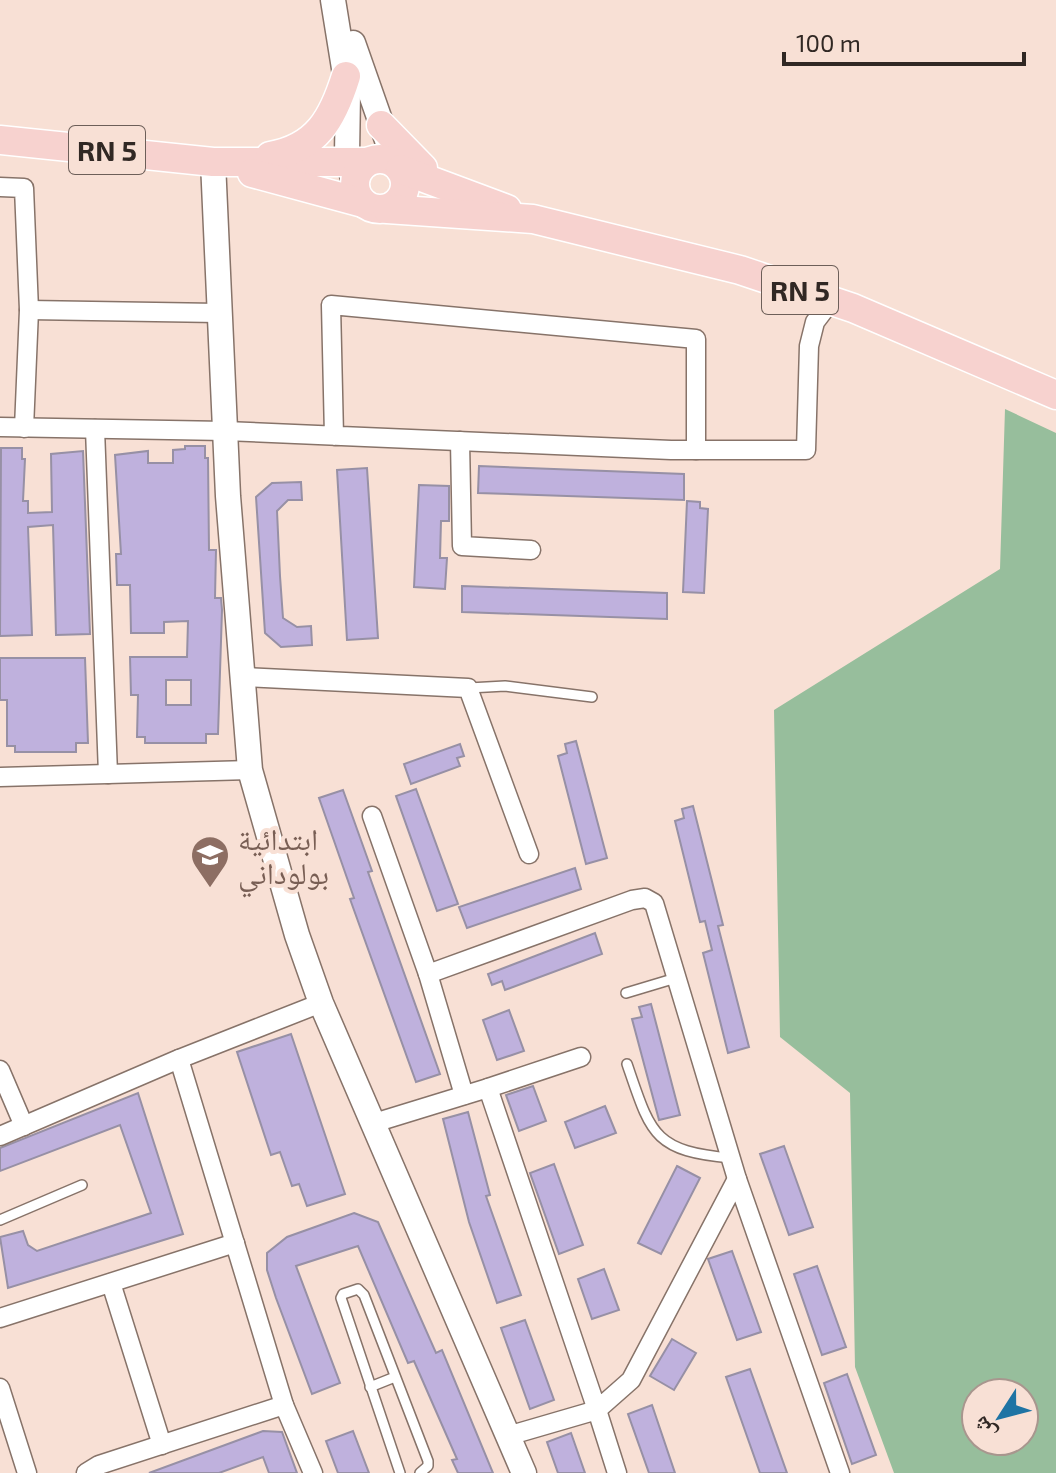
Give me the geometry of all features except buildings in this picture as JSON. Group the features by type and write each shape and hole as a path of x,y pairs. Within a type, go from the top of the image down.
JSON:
{"main road":[{"path":"213,162 273,156 314,139 331,118 346,76"},
{"path":"381,125 413,160 450,186"},
{"name":"RN 5","path":"0,140 213,162 364,184 533,219 740,270 831,301 1056,395"},
{"path":"381,159 399,167 404,192 364,184 381,159"},
{"name":"RN 5","path":"213,162 364,184"},
{"name":"RN 5","path":"399,167 533,219"}],"street":[{"path":"336,0 364,184"},
{"path":"336,0 399,167"},
{"path":"213,162 225,431 250,770 297,935 321,1003 511,1435 524,1473"},
{"path":"0,187 24,188 29,310 24,428"},
{"path":"0,427 225,431 696,450 806,450 809,346 815,322 831,301"},
{"path":"334,436 331,305 696,339 696,450"},
{"path":"29,310 218,313"},
{"path":"95,429 108,774"},
{"path":"460,441 462,546 531,550"},
{"path":"243,677 468,688 529,854"},
{"path":"0,777 250,770"},
{"path":"372,816 428,974 464,1095"},
{"path":"428,974 645,898 654,903 679,977 737,1179 840,1473"},
{"path":"0,1136 179,1059 321,1003"},
{"path":"374,1123 581,1057"},
{"path":"179,1059 284,1405 313,1473"},
{"path":"0,1070 24,1126"},
{"path":"488,1088 617,1473"},
{"path":"511,1435 597,1410 631,1380 737,1179"},
{"path":"0,1318 235,1243"},
{"path":"111,1283 162,1445"},
{"path":"0,1388 27,1473"},
{"path":"86,1473 99,1465 284,1405"}],"lane":[{"path":"468,688 505,686 592,697"},
{"path":"626,993 679,977"},
{"path":"627,1064 646,1119 666,1144 692,1154 731,1158"},
{"path":"0,1220 82,1185"},
{"path":"400,1473 370,1387 343,1294 361,1291 428,1461 428,1466 420,1473"},
{"path":"370,1387 395,1377"}],"green space":[{"path":"1005,409 1056,433 1056,1473 894,1473 855,1367 850,1093 780,1037 774,710 1000,569"}],"place":[{"name":"ابتدائية بولوداني","path":"210,889"}]}
